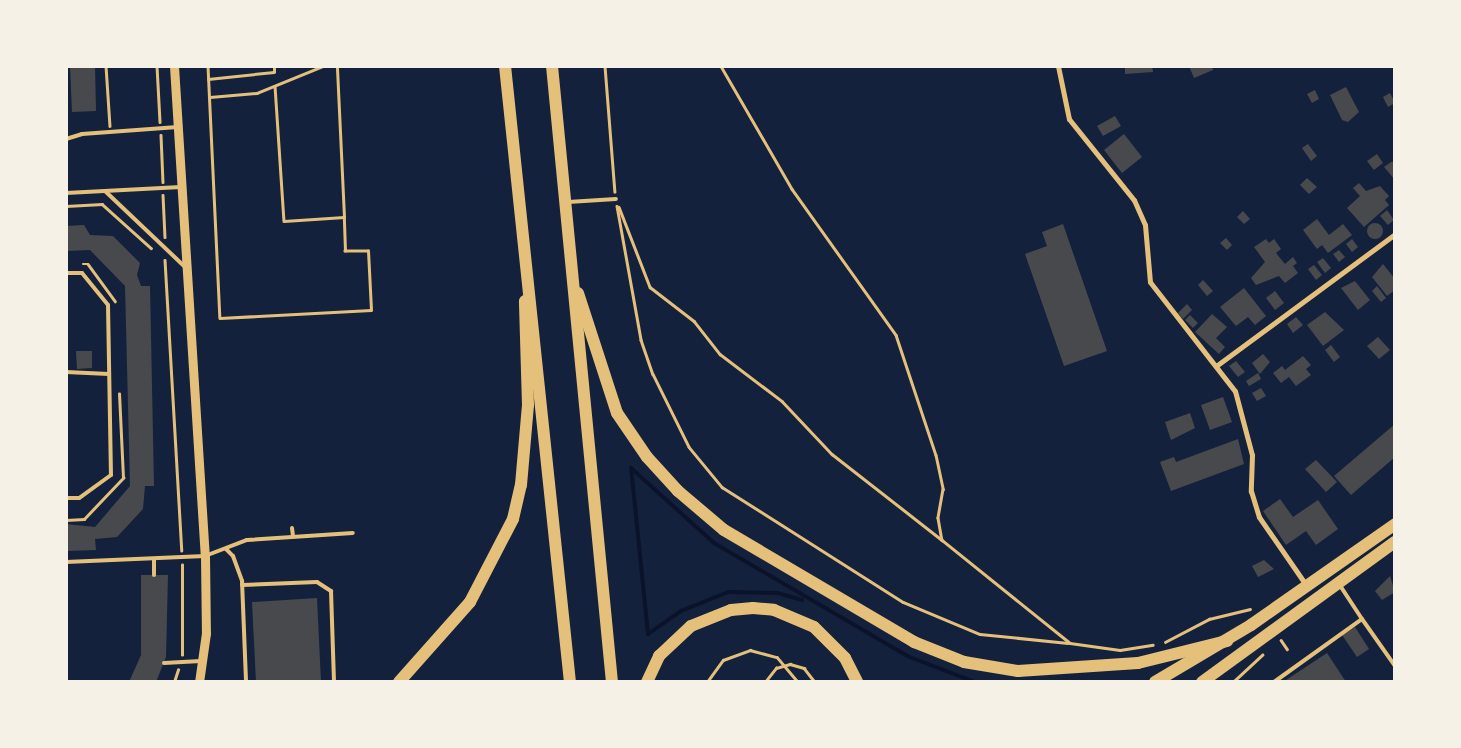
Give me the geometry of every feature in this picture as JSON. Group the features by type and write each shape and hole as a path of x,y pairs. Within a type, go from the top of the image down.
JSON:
{"main road":[{"path":"505,66 524,271 570,682"},
{"path":"552,66 612,682"},
{"path":"571,269 617,413 647,457 678,492 724,530 840,601 914,642 990,669 1072,671 1138,663 1227,641"},
{"path":"398,682 470,602 513,519 521,484 528,405 524,271"},
{"path":"1159,679 1227,641 1395,524"},
{"path":"1203,681 1395,542"},
{"path":"646,682 659,656 691,626 724,612 753,608 774,610 814,627 845,658 857,682"}],"street":[{"path":"174,66 205,556 204,661 199,682"},
{"path":"1058,66 1069,120 1134,200 1145,225 1150,282 1188,336 1235,390 1244,418 1252,455 1251,491 1259,517 1306,585"},
{"path":"1216,366 1395,234"}],"lane":[{"path":"66,139 110,132 161,130 179,127"},
{"path":"66,193 182,186"},
{"path":"105,191 187,269"},
{"path":"564,203 616,199"},
{"path":"66,273 82,273 108,305 111,475 79,498 66,498"},
{"path":"66,372 109,374"},
{"path":"292,528 293,536"},
{"path":"66,562 154,560 182,556 205,556 247,540 353,533"},
{"path":"226,549 239,568 242,585 246,682"},
{"path":"154,560 154,575"},
{"path":"242,585 317,582 331,591 334,682"},
{"path":"1338,582 1395,666"},
{"path":"1274,682 1362,619"},
{"path":"164,663 204,661"}],"path":[{"path":"106,66 110,132"},
{"path":"157,66 182,556 182,662 174,682"},
{"path":"208,66 220,318 371,310 368,251 345,251 337,66"},
{"path":"208,79 274,72 274,66"},
{"path":"210,97 258,93 323,66"},
{"path":"605,66 616,199 641,340 653,374 689,447 722,487 902,602 980,634 1120,650 1162,644 1209,619 1258,608"},
{"path":"722,66 797,197 896,335 936,455 943,489 938,518 942,540"},
{"path":"276,86 284,221 344,217"},
{"path":"616,199 650,287 694,321 720,354 782,401 832,454 1070,643"},
{"path":"66,206 102,204 166,261"},
{"path":"66,520 84,519"},
{"path":"173,554 182,556"},
{"path":"1277,644 1284,638"},
{"path":"1233,682 1270,649"},
{"path":"707,682 716,666 740,652 768,653 787,664 804,668 815,682"},
{"path":"765,682 771,672 787,664"},
{"path":"787,664 798,682"}],"building":[{"path":"70,66 95,66 96,111 72,112"},
{"path":"1125,66 1152,66 1153,72 1125,74"},
{"path":"1189,66 1212,66 1213,70 1194,78"},
{"path":"1346,87 1359,112 1348,122 1342,120 1330,95"},
{"path":"1315,90 1319,99 1312,103 1307,94"},
{"path":"1390,93 1395,103 1388,107 1383,97"},
{"path":"1115,116 1121,126 1103,136 1097,126"},
{"path":"1124,134 1142,157 1122,173 1104,150"},
{"path":"1308,144 1317,156 1311,161 1302,148"},
{"path":"1377,154 1383,163 1374,170 1367,161"},
{"path":"1391,162 1395,162 1395,180 1384,167"},
{"path":"1307,178 1317,187 1309,194 1300,185"},
{"path":"1359,183 1366,191 1380,186 1389,196 1385,200 1389,205 1364,227 1347,208 1360,196 1353,188"},
{"path":"1387,210 1394,220 1388,225 1380,216"},
{"path":"1243,211 1250,219 1244,224 1237,217"},
{"path":"1317,219 1329,235 1343,224 1352,235 1328,253 1322,245 1317,249 1303,230"},
{"path":"1375,223 1383,231 1375,239 1367,231"},
{"path":"1063,224 1107,351 1064,366 1025,254 1047,246 1042,232"},
{"path":"84,225 90,235 113,236 140,263 137,275 141,286 150,286 154,486 145,486 143,509 117,537 95,539 96,550 66,551 66,524 95,527 130,486 125,286 90,250 66,251 66,226"},
{"path":"1226,238 1232,245 1227,250 1220,243"},
{"path":"1266,239 1269,243 1274,239 1281,249 1276,253 1285,264 1293,257 1297,263 1293,266 1298,273 1285,283 1279,276 1256,285 1251,278 1265,262 1254,247"},
{"path":"1352,239 1358,247 1352,252 1346,244"},
{"path":"1339,250 1345,257 1339,262 1333,254"},
{"path":"1323,258 1331,268 1325,273 1317,262"},
{"path":"1383,264 1395,279 1395,290 1387,296 1372,277"},
{"path":"1314,265 1322,275 1316,280 1308,269"},
{"path":"1203,280 1213,291 1207,296 1198,285"},
{"path":"1355,281 1370,300 1358,310 1341,288"},
{"path":"1377,286 1386,298 1381,302 1372,291"},
{"path":"1244,288 1266,316 1255,325 1248,317 1236,326 1220,307"},
{"path":"1275,291 1284,303 1275,310 1266,298"},
{"path":"1187,304 1192,310 1183,319 1178,313"},
{"path":"1325,312 1344,330 1323,346 1307,325"},
{"path":"1212,314 1227,327 1216,338 1225,347 1219,354 1195,332"},
{"path":"1190,315 1198,323 1193,328 1185,320"},
{"path":"1296,317 1303,325 1293,333 1287,324"},
{"path":"1378,337 1390,350 1379,359 1367,346"},
{"path":"1331,345 1340,357 1334,362 1325,350"},
{"path":"76,351 92,351 92,368 77,369"},
{"path":"1263,354 1270,362 1260,374 1252,363"},
{"path":"1303,356 1311,365 1306,369 1311,375 1296,386 1289,377 1281,383 1273,373 1282,366 1285,370"},
{"path":"1236,361 1245,372 1238,377 1229,366"},
{"path":"1258,373 1261,379 1249,386 1246,381"},
{"path":"1261,388 1266,396 1257,401 1252,393"},
{"path":"1223,397 1232,422 1210,430 1201,405"},
{"path":"1190,413 1195,428 1171,440 1165,422"},
{"path":"1395,424 1395,457 1351,495 1334,476"},
{"path":"1238,439 1244,464 1171,491 1160,462 1174,457 1176,462"},
{"path":"1316,460 1337,482 1326,492 1305,469"},
{"path":"1280,499 1293,517 1318,500 1338,529 1316,545 1306,531 1286,545 1263,511"},
{"path":"1264,560 1274,569 1258,577 1252,566"},
{"path":"141,575 168,575 166,657 156,682 129,682 141,655"},
{"path":"1390,576 1395,592 1382,600 1375,591"},
{"path":"317,598 321,682 256,682 252,602"},
{"path":"1355,627 1369,649 1357,657 1342,635"},
{"path":"1327,653 1346,682 1283,682"}],"waterway":[{"path":"802,600 778,593 728,592 681,611 648,634 631,468 714,543 907,656 975,682"}]}
